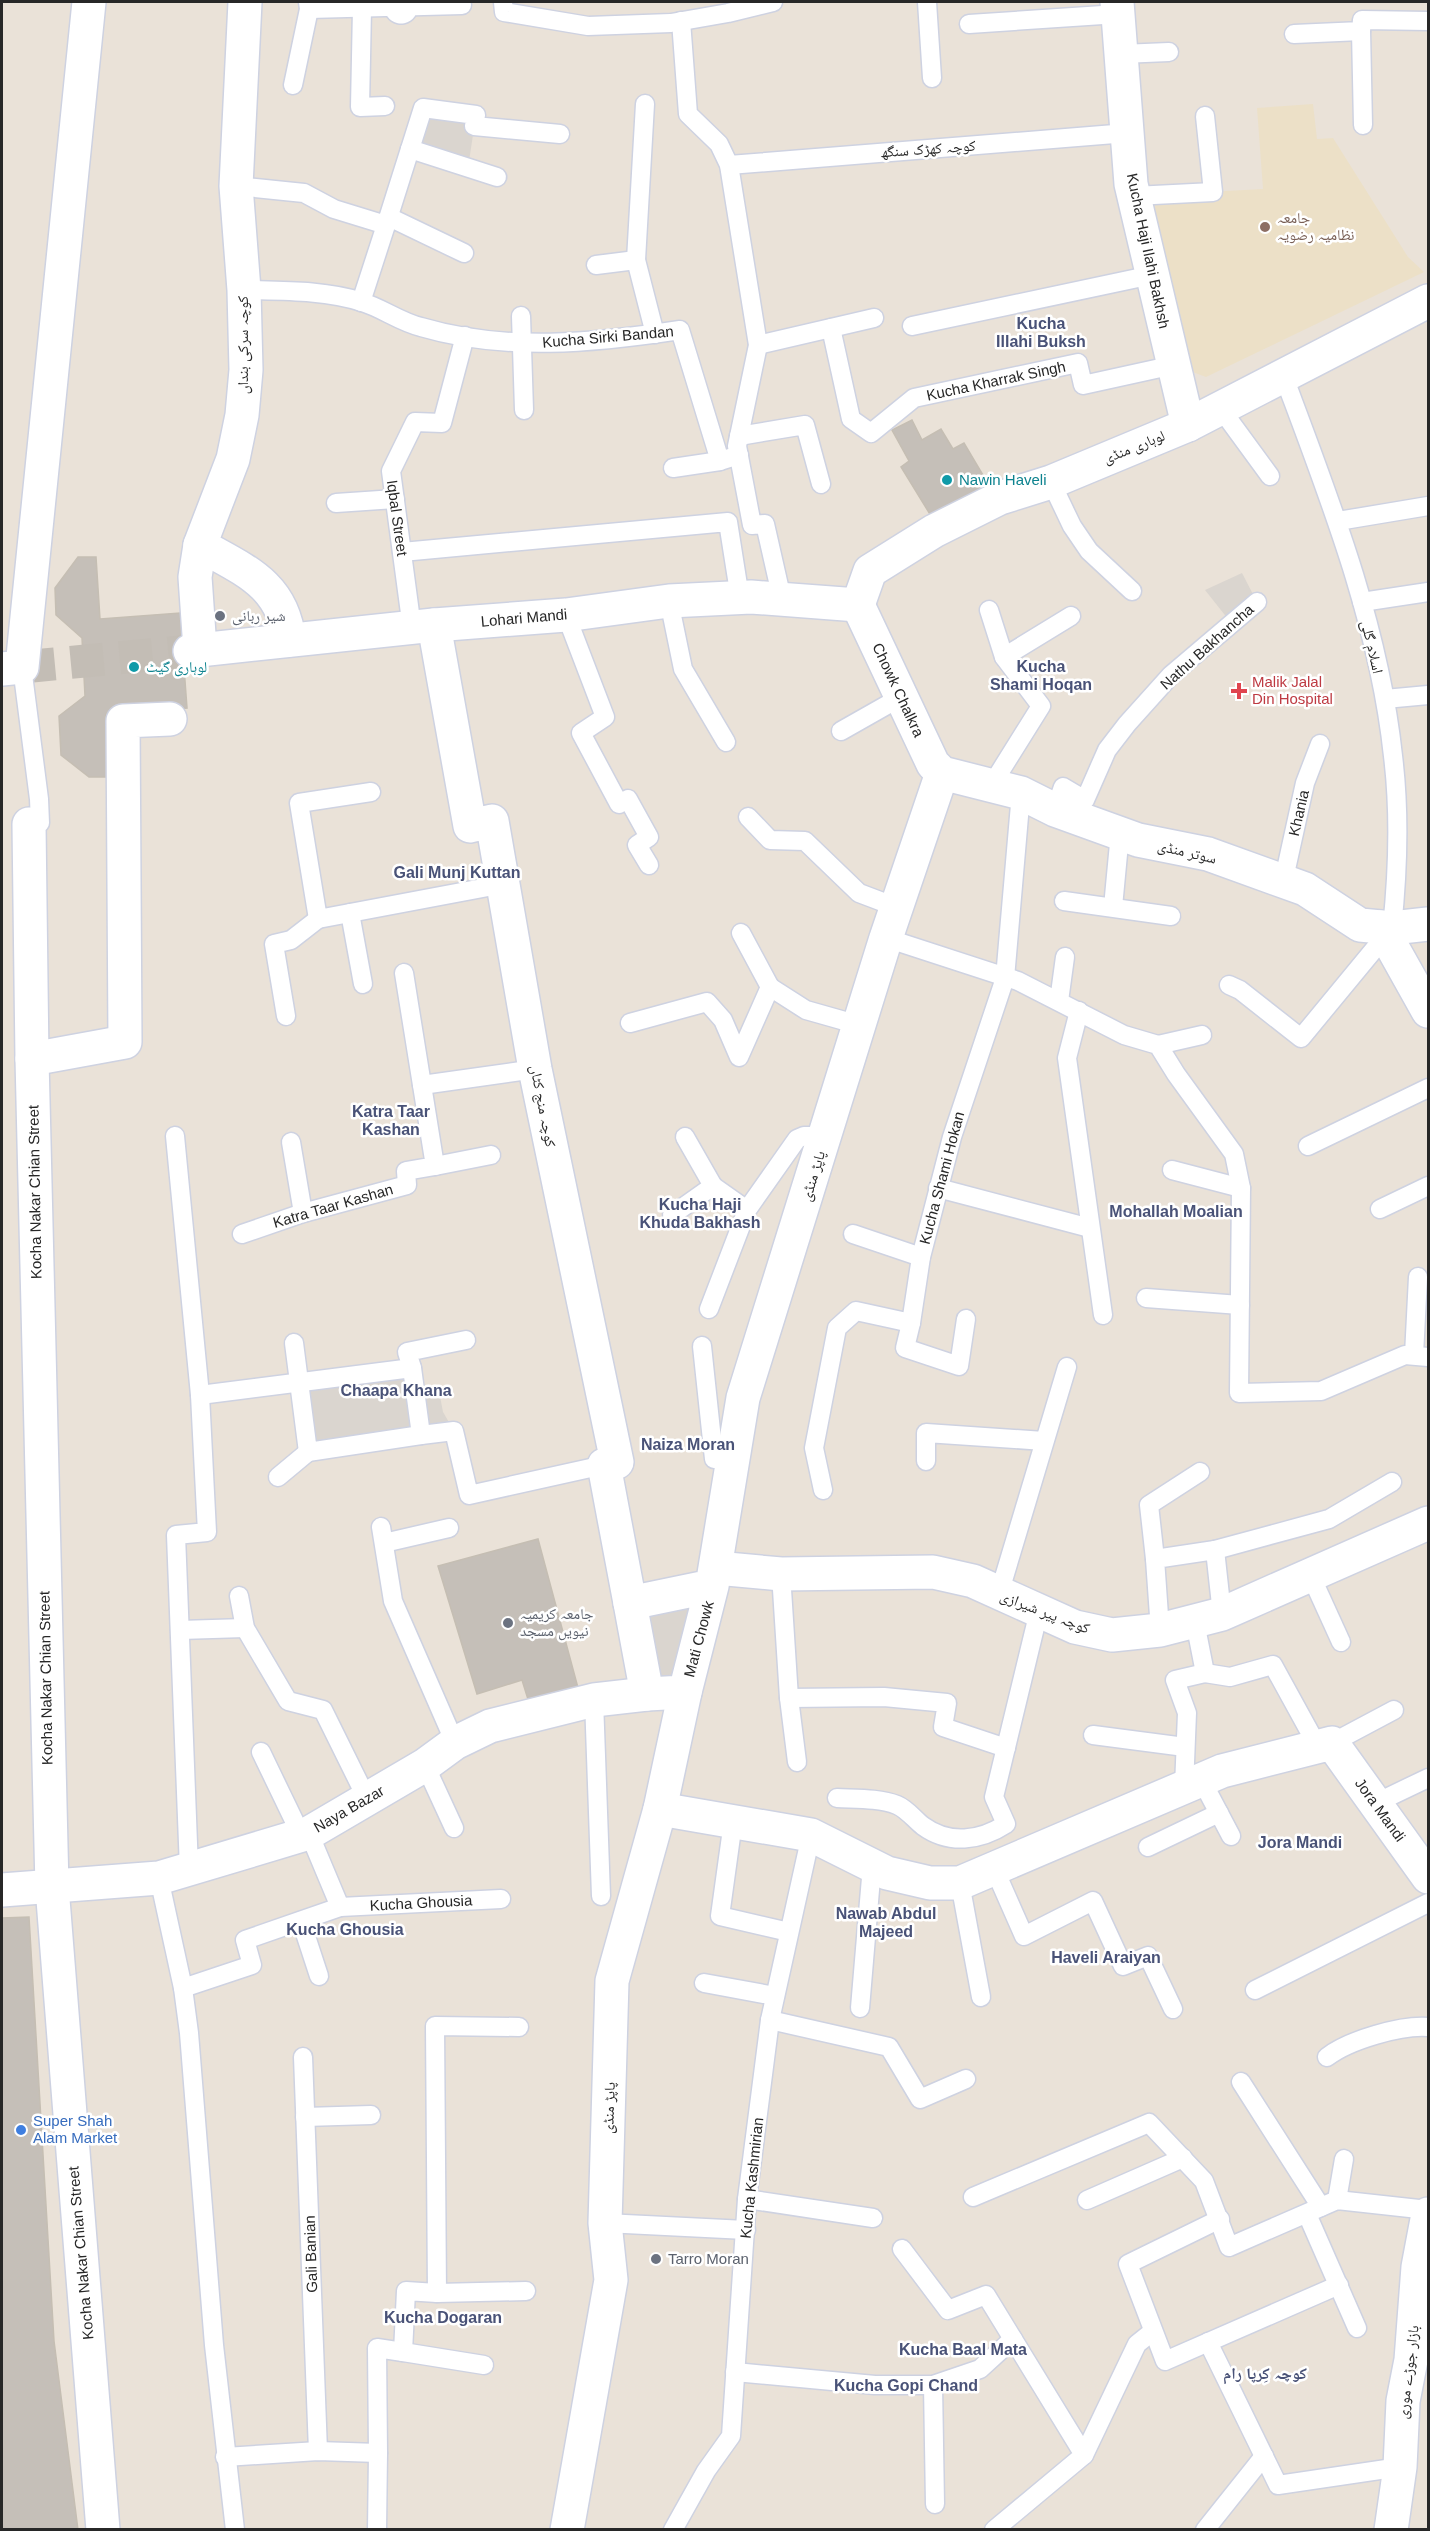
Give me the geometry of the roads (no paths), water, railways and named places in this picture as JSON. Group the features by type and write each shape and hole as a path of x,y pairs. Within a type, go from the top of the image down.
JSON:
{"street":[{"path":"12,668 89,2"},
{"name":"کوچہ سرکی بنداں","path":"195,650 195,577 200,545 233,459 242,415 246,369 244,290 236,186 245,2"},
{"name":"Kucha Haji Ilahi Bakhsh","path":"1118,8 1131,184 1188,425"},
{"name":"لوہاری منڈی","path":"858,605 870,571 934,531 1000,498 1051,482 1188,425 1428,301"},
{"path":"200,545 256,578 278,600 287,619 289,640"},
{"name":"Lohari Mandi","path":"195,650 423,626 566,615 669,601 740,598 858,605"},
{"name":"Chowk Chalkra","path":"858,605 933,764 942,773"},
{"name":"کوچہ منج کٹاں","path":"423,626 470,826 492,821 535,1069 616,1462 604,1465"},
{"path":"32,1059 125,1042 123,721 170,719"},
{"name":"سوتر منڈی","path":"942,773 1022,793 1055,810 1138,840 1208,854 1283,883 1305,889 1360,925 1387,930 1428,924"},
{"name":"پاپڑ منڈی","path":"714,1577 743,1398 886,938 942,773"},
{"name":"Kocha Nakar Chian Street","path":"35,824 32,1059 52,1887 103,2529"},
{"path":"1387,930 1428,1011"},
{"path":"604,1465 647,1694"},
{"name":"کوچہ پیر شیرازی","path":"714,1577 933,1572 973,1581 1075,1627 1112,1635 1160,1630 1208,1618 1311,1576 1428,1523"},
{"name":"Mati Chowk","path":"630,1603 714,1577"},
{"name":"Mati Chowk","path":"647,1694 685,1692 714,1577"},
{"name":"پاپڑ منڈی","path":"567,2529 611,2280 604,2223 612,1981 660,1809 685,1692"},
{"name":"Naya Bazar","path":"2,1890 174,1874 305,1834 425,1765 455,1743 490,1726 594,1700 647,1694"},
{"path":"660,1809 811,1835 887,1873 930,1883 960,1883 1222,1771 1325,1745"},
{"name":"Jora Mandi","path":"1325,1745 1376,1803 1428,1877"},
{"name":"بازار جوڑے موری","path":"1391,2529 1400,2467 1403,2401 1420,2361 1428,2212"}],"lane":[{"path":"503,2 504,12 588,26 681,21 735,6 773,2"},
{"path":"927,2 932,78"},
{"path":"293,85 309,5 362,8 400,4 462,5"},
{"path":"362,8 360,107 385,106"},
{"path":"969,24 1118,8"},
{"path":"1363,125 1362,20 1428,21"},
{"path":"681,21 688,114 719,144 729,165 758,345 737,446 752,525 765,524 782,599"},
{"path":"1294,34 1361,31"},
{"path":"1121,54 1169,52"},
{"path":"645,104 636,260 655,334"},
{"path":"361,302 423,108 476,115 474,126 560,134"},
{"path":"1134,196 1213,192 1205,116"},
{"name":"کوچہ کھڑک سنگھ","path":"729,165 1127,133"},
{"path":"410,149 497,177"},
{"path":"236,186 304,192 334,209 388,221 464,253"},
{"path":"596,265 636,260"},
{"path":"912,326 1152,275"},
{"name":"Kucha Sirki Bandan","path":"244,290 301,291 361,302 419,327 520,343 559,343 680,330 720,461"},
{"path":"521,316 520,343 524,410"},
{"path":"758,345 874,318"},
{"name":"Kucha Kharrak Singh","path":"831,328 851,419 871,433 914,398 1078,363 1083,385 1174,364"},
{"name":"Iqbal Street","path":"423,626 402,552 391,471 414,422 442,423 465,336"},
{"name":"اسلام گلی","path":"1284,377 1338,521 1362,602 1385,699 1394,757 1398,867 1387,930"},
{"path":"1221,409 1270,476"},
{"path":"739,436 805,425 820,483"},
{"path":"673,468 720,461 739,455"},
{"path":"1051,482 1072,526 1089,551 1132,591"},
{"path":"336,503 395,499"},
{"path":"1338,521 1428,506"},
{"path":"402,552 728,522 740,598"},
{"path":"1362,602 1428,592"},
{"path":"669,601 683,669 726,742"},
{"name":"Nathu Bakhancha","path":"1055,810 1064,787 1085,800 1107,750 1127,724 1172,675 1257,602"},
{"path":"989,610 1004,657 1041,706 990,786"},
{"path":"566,615 606,717 581,733 619,804 628,799 649,837 638,846 649,865"},
{"path":"1004,657 1071,616"},
{"path":"12,668 39,799 35,824"},
{"path":"1385,699 1428,694"},
{"path":"841,731 901,697"},
{"name":"Khania","path":"1283,883 1305,783 1320,744"},
{"path":"318,920 299,803 371,792"},
{"name":"Kucha Shami Hokan","path":"966,1319 959,1366 905,1348 921,1257 952,1137 1005,978 1022,793"},
{"path":"748,817 770,840 805,841 859,893 896,907"},
{"path":"1113,907 1120,833"},
{"path":"286,1016 274,944 291,940 318,920 504,884"},
{"path":"1064,901 1171,916"},
{"path":"350,914 363,984"},
{"path":"1229,985 1240,990 1301,1038 1387,930"},
{"path":"741,933 770,987 806,1010 859,1025"},
{"path":"886,938 1018,981 1124,1035 1158,1045 1202,1035"},
{"path":"1059,1001 1065,957"},
{"path":"404,973 435,1166 491,1155"},
{"path":"630,1023 707,1002 723,1020 739,1057 770,987"},
{"path":"1079,1011 1067,1058 1103,1315"},
{"path":"1158,1045 1176,1074 1234,1154 1241,1188 1239,1393 1321,1391 1405,1355 1421,1356 1418,1277"},
{"path":"422,1085 535,1069"},
{"path":"1308,1146 1428,1088"},
{"path":"175,1136 200,1395 207,1532 176,1535 180,1630 174,1874 225,2457 236,2529"},
{"path":"709,1309 747,1210 797,1139 825,1136"},
{"path":"685,1137 713,1186 747,1210"},
{"path":"291,1142 303,1213"},
{"name":"Katra Taar Kashan","path":"242,1234 303,1213 407,1185 405,1171 435,1166"},
{"path":"1172,1170 1241,1188"},
{"path":"672,1215 713,1186"},
{"path":"1380,1209 1428,1186"},
{"path":"939,1188 1090,1228"},
{"path":"853,1234 921,1257"},
{"path":"1146,1298 1240,1305"},
{"path":"823,1490 814,1448 837,1328 856,1311 911,1323"},
{"path":"421,1435 412,1368 407,1352 466,1340"},
{"path":"294,1343 308,1452"},
{"path":"702,1346 714,1459 734,1458"},
{"path":"999,1594 1067,1367"},
{"path":"200,1395 412,1368"},
{"path":"278,1477 308,1452 454,1431 469,1495 604,1465"},
{"path":"926,1461 926,1433 1044,1441"},
{"path":"1160,1630 1149,1505 1200,1472"},
{"path":"1155,1559 1215,1550 1329,1519 1392,1482"},
{"path":"449,1528 382,1535 393,1601 455,1743"},
{"path":"1205,1673 1215,1550"},
{"path":"781,1574 789,1698 797,1762"},
{"path":"1311,1576 1341,1642"},
{"path":"239,1596 245,1628 288,1701 322,1710 367,1799"},
{"path":"837,1798 899,1806 924,1827 943,1837 976,1838 992,1833 1006,1824 994,1797 1039,1611"},
{"path":"180,1630 245,1628"},
{"path":"1231,1836 1219,1814 1192,1783 1185,1747 1186,1713 1174,1680 1205,1673 1230,1677 1273,1665 1325,1745 1394,1710"},
{"path":"789,1698 884,1697 947,1703 943,1727 1006,1748"},
{"path":"594,1700 601,1896"},
{"path":"1093,1735 1185,1747"},
{"path":"261,1752 305,1834 340,1907"},
{"path":"425,1765 454,1828"},
{"path":"1376,1803 1428,1778"},
{"path":"1148,1847 1219,1814"},
{"path":"733,1822 720,1916 789,1932"},
{"name":"Kucha Kashmirian","path":"735,2372 747,2199 770,2020 811,1835"},
{"path":"860,2008 872,1866"},
{"path":"994,1868 1024,1936 1093,1901 1123,1966 1148,1956 1173,2009"},
{"path":"960,1883 981,1997"},
{"name":"Kucha Ghousia","path":"183,1988 252,1965 244,1940 340,1907 501,1899"},
{"path":"1256,1990 1428,1903"},
{"path":"301,1921 319,1976"},
{"path":"704,1983 775,1996"},
{"path":"770,2020 889,2047 920,2100 966,2079"},
{"path":"437,2293 435,2026 519,2026"},
{"path":"1327,2057 1340,2048 1365,2040 1418,2026 1428,2027"},
{"name":"Gali Banian","path":"303,2057 318,2451"},
{"path":"1241,2082 1322,2207 1338,2285 1357,2328"},
{"path":"305,2116 371,2115"},
{"path":"973,2196 1149,2124 1204,2181 1229,2247 1322,2207 1428,2212"},
{"path":"1087,2200 1183,2158"},
{"path":"1322,2207 1344,2159"},
{"path":"747,2199 873,2218"},
{"path":"1220,2219 1128,2264 1152,2332 1166,2361 1338,2285"},
{"path":"604,2223 746,2230"},
{"path":"902,2249 948,2310 986,2295 1084,2455"},
{"path":"403,2352 406,2291 437,2293 526,2291"},
{"path":"994,2529 1084,2455 1137,2344 1152,2332"},
{"path":"673,2529 706,2471 731,2436 735,2372 875,2385 933,2385 981,2369 1013,2339"},
{"path":"1208,2343 1278,2485 1400,2467"},
{"path":"377,2529 377,2348 484,2365"},
{"path":"933,2385 934,2504"},
{"path":"225,2457 318,2451 378,2453"},
{"path":"1205,2529 1264,2456"},
{"path":"1391,2529 1398,2529"}],"tunnel":[{"path":"22,667 190,651"}],"place":[{"name":"جامعہ نظامیہ رضویہ","path":"1265,227"},
{"name":"Nawin Haveli","path":"947,480"},
{"name":"شیر ربانی","path":"220,616"},
{"name":"لوہاری گیٹ","path":"134,667"},
{"name":"Malik Jalal Din Hospital","path":"1239,691"},
{"name":"جامعہ کریمیہ نیویں مسجد","path":"508,1623"},
{"name":"Super Shah Alam Market","path":"21,2130"},
{"name":"Tarro Moran","path":"656,2259"}],"district":[{"name":"Kucha Illahi Buksh","path":"1041,332"},
{"name":"Kucha Shami Hoqan","path":"1041,675"},
{"name":"Gali Munj Kuttan","path":"457,872"},
{"name":"Katra Taar Kashan","path":"391,1120"},
{"name":"Mohallah Moalian","path":"1176,1211"},
{"name":"Kucha Haji Khuda Bakhash","path":"700,1213"},
{"name":"Chaapa Khana","path":"396,1390"},
{"name":"Naiza Moran","path":"688,1444"},
{"name":"Jora Mandi","path":"1300,1842"},
{"name":"Nawab Abdul Majeed","path":"886,1922"},
{"name":"Kucha Ghousia","path":"345,1929"},
{"name":"Haveli Araiyan","path":"1106,1957"},
{"name":"Kucha Dogaran","path":"443,2317"},
{"name":"Kucha Baal Mata","path":"963,2349"},
{"name":"کوچہ کِرپا رام","path":"1265,2373"},
{"name":"Kucha Gopi Chand","path":"906,2385"}]}
